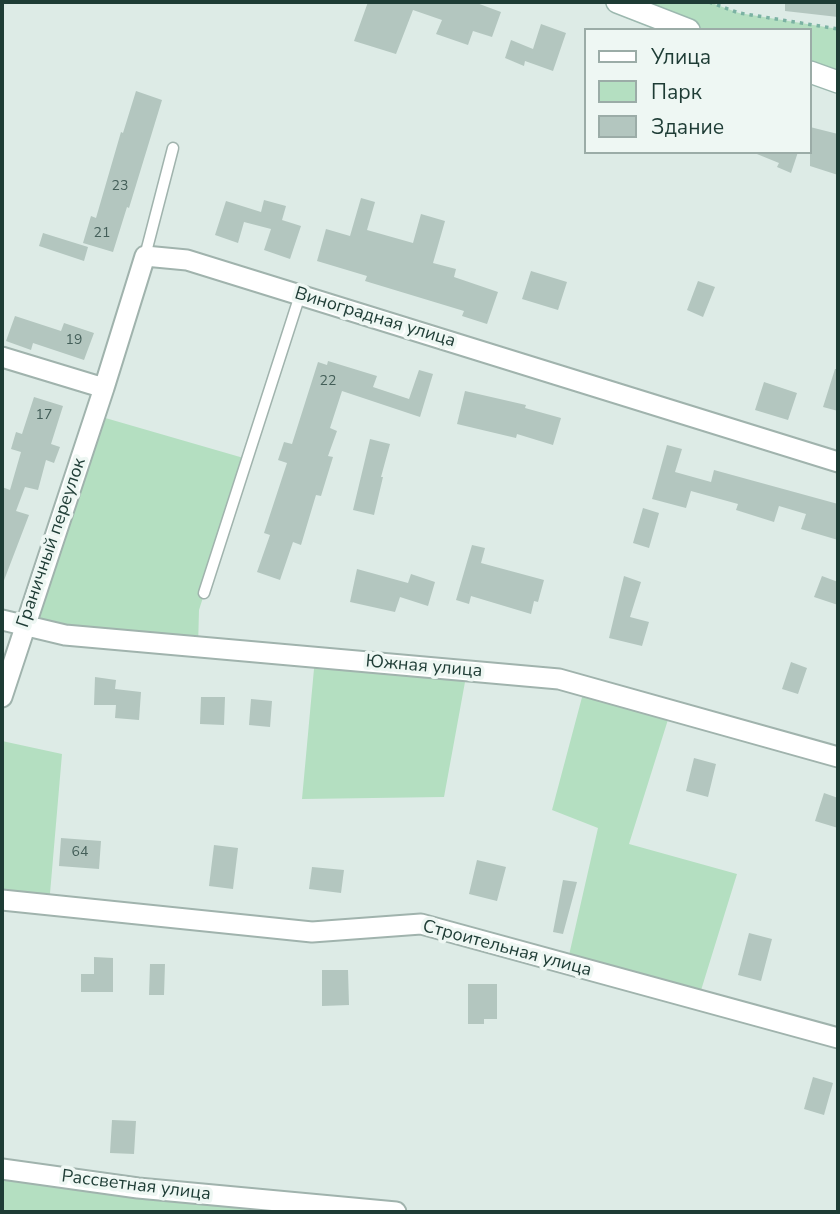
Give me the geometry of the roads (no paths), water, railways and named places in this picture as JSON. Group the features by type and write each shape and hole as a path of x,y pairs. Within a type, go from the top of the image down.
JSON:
{"street":[{"path":"617,2 683,28"},
{"path":"812,73 838,82"},
{"path":"2,357 104,388 145,256"},
{"name":"Виноградная улица","path":"145,256 187,260 838,463"},
{"name":"Граничный переулок","path":"2,697 104,388"},
{"name":"Южная улица","path":"2,620 65,635 559,679 838,757"},
{"name":"Строительная улица","path":"2,900 312,932 421,924 838,1038"},
{"name":"Рассветная улица","path":"2,1169 138,1188 396,1212"}],"lane":[{"path":"145,256 173,148"},
{"path":"204,593 300,295"}]}
